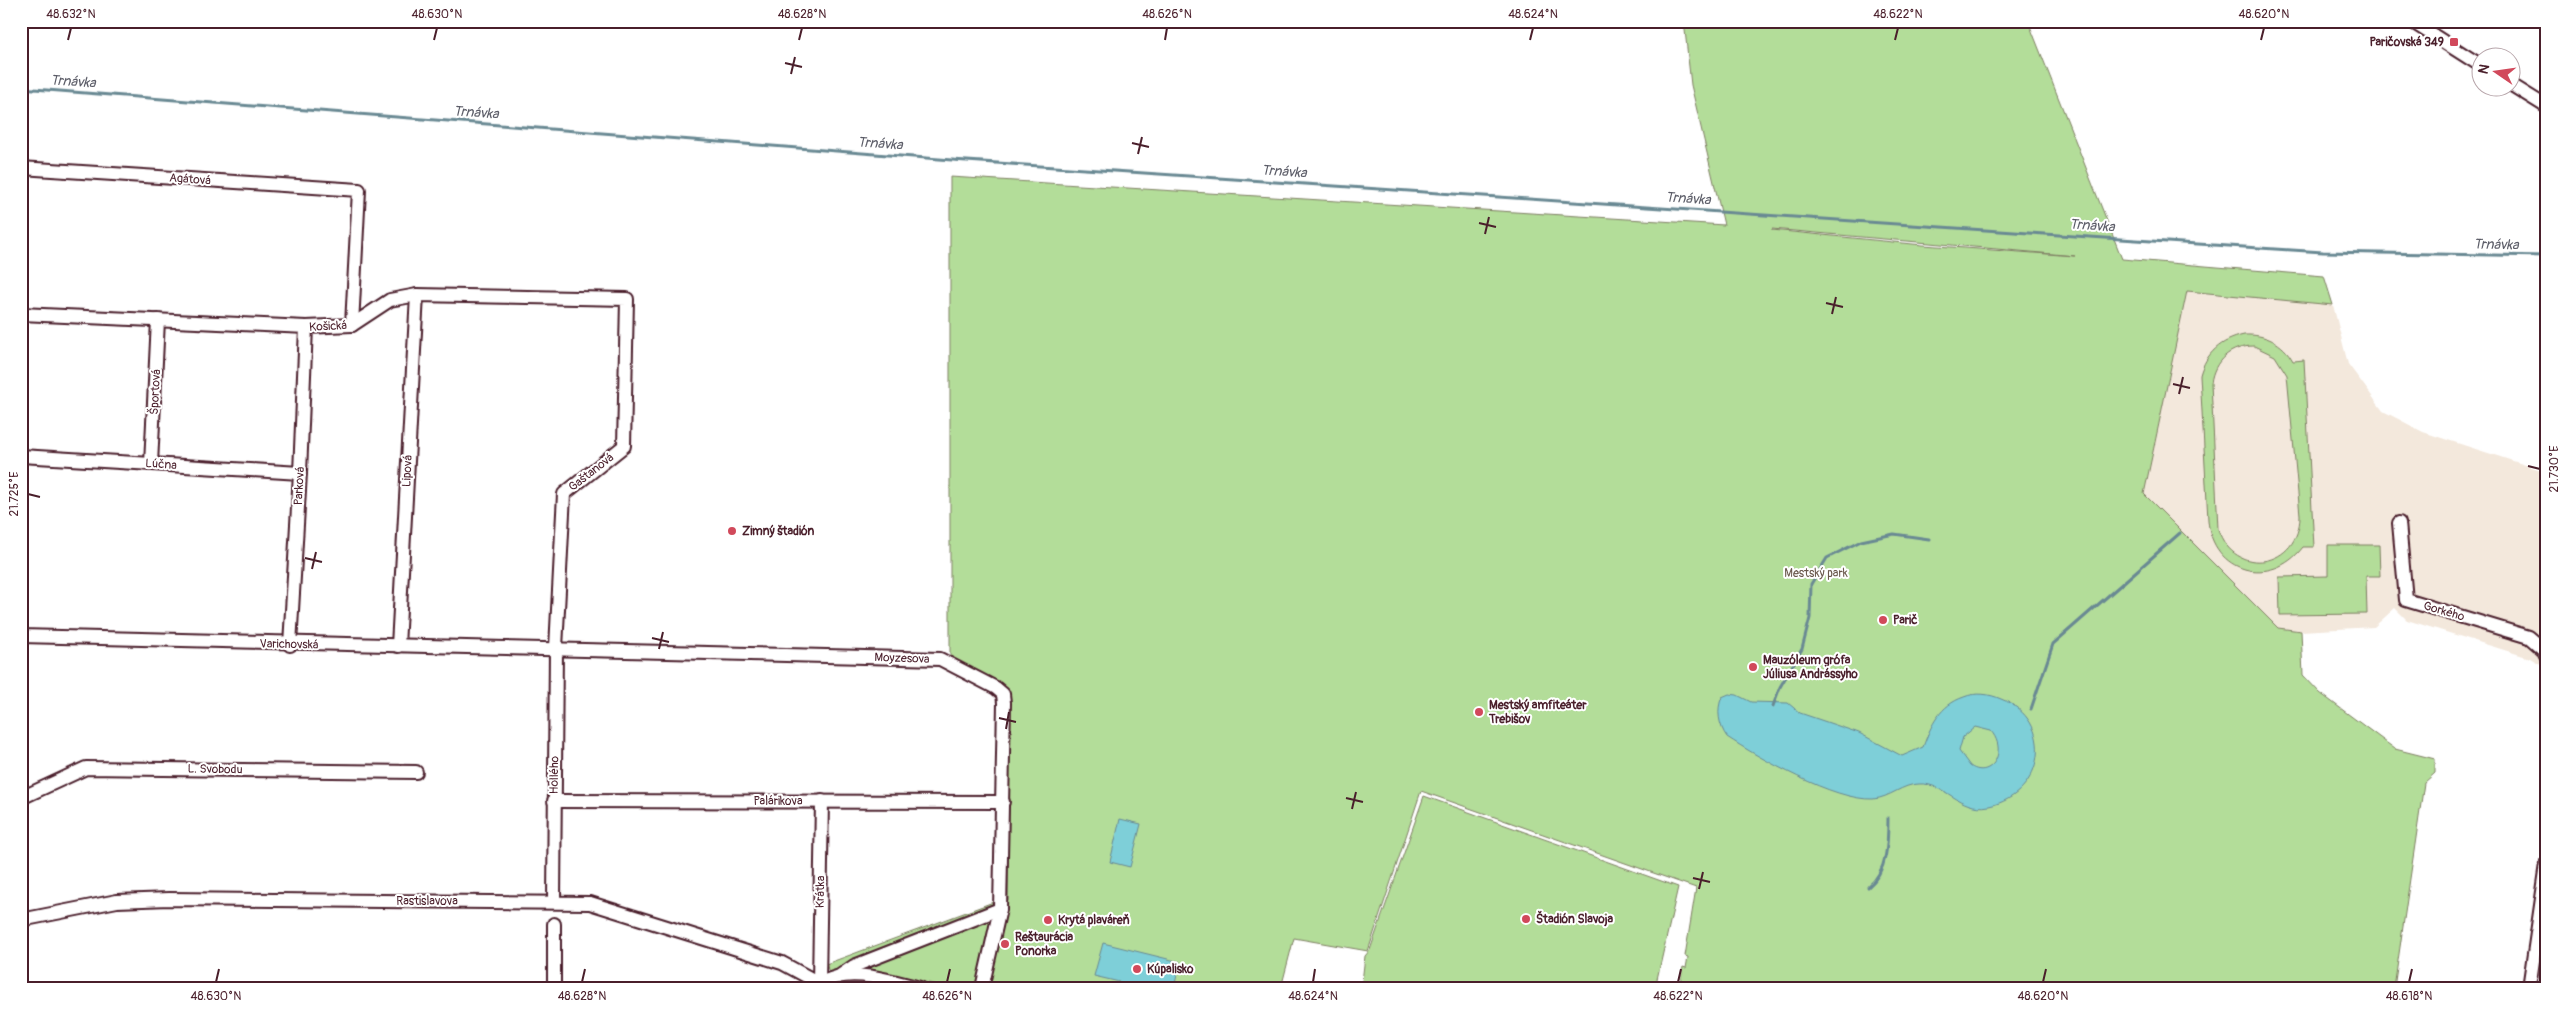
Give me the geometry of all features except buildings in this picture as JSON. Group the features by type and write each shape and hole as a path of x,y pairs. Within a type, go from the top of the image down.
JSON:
{"street":[{"path":"2411,21 2470,59"},
{"path":"2520,90 2547,107"},
{"name":"Agátová","path":"21,168 359,190 352,325"},
{"name":"Košická","path":"21,314 306,327 352,325 390,300 417,295 627,299"},
{"name":"Lipová","path":"398,646 417,295"},
{"name":"Gaštanová","path":"556,648 564,494 624,446 627,299"},
{"name":"Športová","path":"151,464 158,320"},
{"name":"Parková","path":"290,645 306,327"},
{"name":"Lúčna","path":"21,456 300,473"},
{"name":"Gorkého","path":"2399,523 2406,600 2529,637 2543,649 2547,656"},
{"name":"Varichovská","path":"21,636 290,645 556,648"},
{"name":"Hollého","path":"554,902 556,648"},
{"name":"Moyzesova","path":"556,648 940,659 996,688 1002,694 1003,802 1000,909 982,988"},
{"name":"L. Svobodu","path":"21,798 86,768 416,772"},
{"name":"Palárikova","path":"554,801 1003,802"},
{"name":"Krátka","path":"813,986 822,802"},
{"path":"2529,988 2547,864"},
{"name":"Rastislavova","path":"21,920 117,901 169,899 590,903 782,963 813,986"},
{"path":"813,986 838,977 854,966 1000,909"},
{"path":"554,924 554,988"},
{"path":"838,977 888,980 920,988"}],"shaded area":[{"path":"2187,290 2333,305 2348,364 2383,411 2423,432 2547,472 2547,668 2530,658 2407,620 2395,608 2374,627 2301,631 2278,628 2144,494"}],"green space":[{"name":"Mestský park","path":"1684,21 2028,21 2122,259 2324,276 2333,305 2187,291 2144,494 2278,628 2301,631 2303,675 2320,693 2395,749 2435,759 2435,773 2424,783 2394,988 1679,988 1683,967 1686,968 1688,957 1685,956 1696,888 1421,791 1368,951 1294,938 1281,988 949,988 893,974 875,972 834,974 829,972 826,964 996,901 1008,901 1010,702 1000,684 950,657 950,177 1724,225 1691,85","holes":["1772,229 2075,256 1923,245"]},
{"path":"2251,335 2266,338 2284,349 2293,361 2304,360 2314,547 2303,547 2290,560 2275,568 2260,571 2245,569 2231,563 2220,552 2212,538 2208,520 2200,375 2210,354 2228,340","holes":["2254,346 2275,356 2287,375 2300,515 2297,533 2289,547 2278,556 2265,561 2251,561 2238,555 2226,545 2218,529 2211,383 2220,361 2238,349"]},
{"path":"2328,545 2379,545 2380,576 2366,576 2367,614 2280,615 2279,577 2328,576"},
{"name":"Štadión Slavoja","path":"1424,796 1678,887 1655,988 1393,988 1362,982 1365,956 1370,950"}],"water":[{"path":"1729,694 1737,695 1751,702 1788,703 1800,713 1859,733 1902,756 1923,747 1933,724 1949,705 1969,695 1988,695 2001,699 2019,709 2030,723 2036,739 2037,756 2032,772 2023,787 2008,799 1989,806 1978,807 1969,805 1937,787 1919,784 1907,786 1879,798 1857,798 1798,777 1727,737 1719,718 1719,707 1722,697","holes":["1975,727 1991,731 1998,747 1998,755 1995,762 1990,767 1984,769 1970,766 1959,751 1963,737"]},
{"path":"1120,819 1141,824 1130,867 1110,862"},
{"name":"Kúpalisko","path":"1103,943 1180,962 1174,988 1145,988 1094,976"}],"waterway":[{"name":"Trnávka","path":"21,88 952,160 2059,235 2323,252 2547,256"},
{"path":"2031,709 2053,644 2180,533"},
{"path":"1773,706 1780,687 1802,649 1810,618 1811,584 1827,558 1861,541 1894,534 1929,539"},
{"path":"1868,887 1880,873 1886,855 1888,818"}],"place":[{"name":"Paričovská 349","path":"2454,42"},
{"name":"Zimný štadión","path":"732,531"},
{"name":"Parič","path":"1883,620"},
{"name":"Mauzóleum grófa Júliusa Andrássyho","path":"1753,667"},
{"name":"Mestský amfiteáter Trebišov","path":"1479,712"},
{"name":"Štadión Slavoja","path":"1526,919"},
{"name":"Krytá plaváreň","path":"1048,920"},
{"name":"Reštaurácia Ponorka","path":"1005,944"},
{"name":"Kúpalisko","path":"1137,969"}]}
